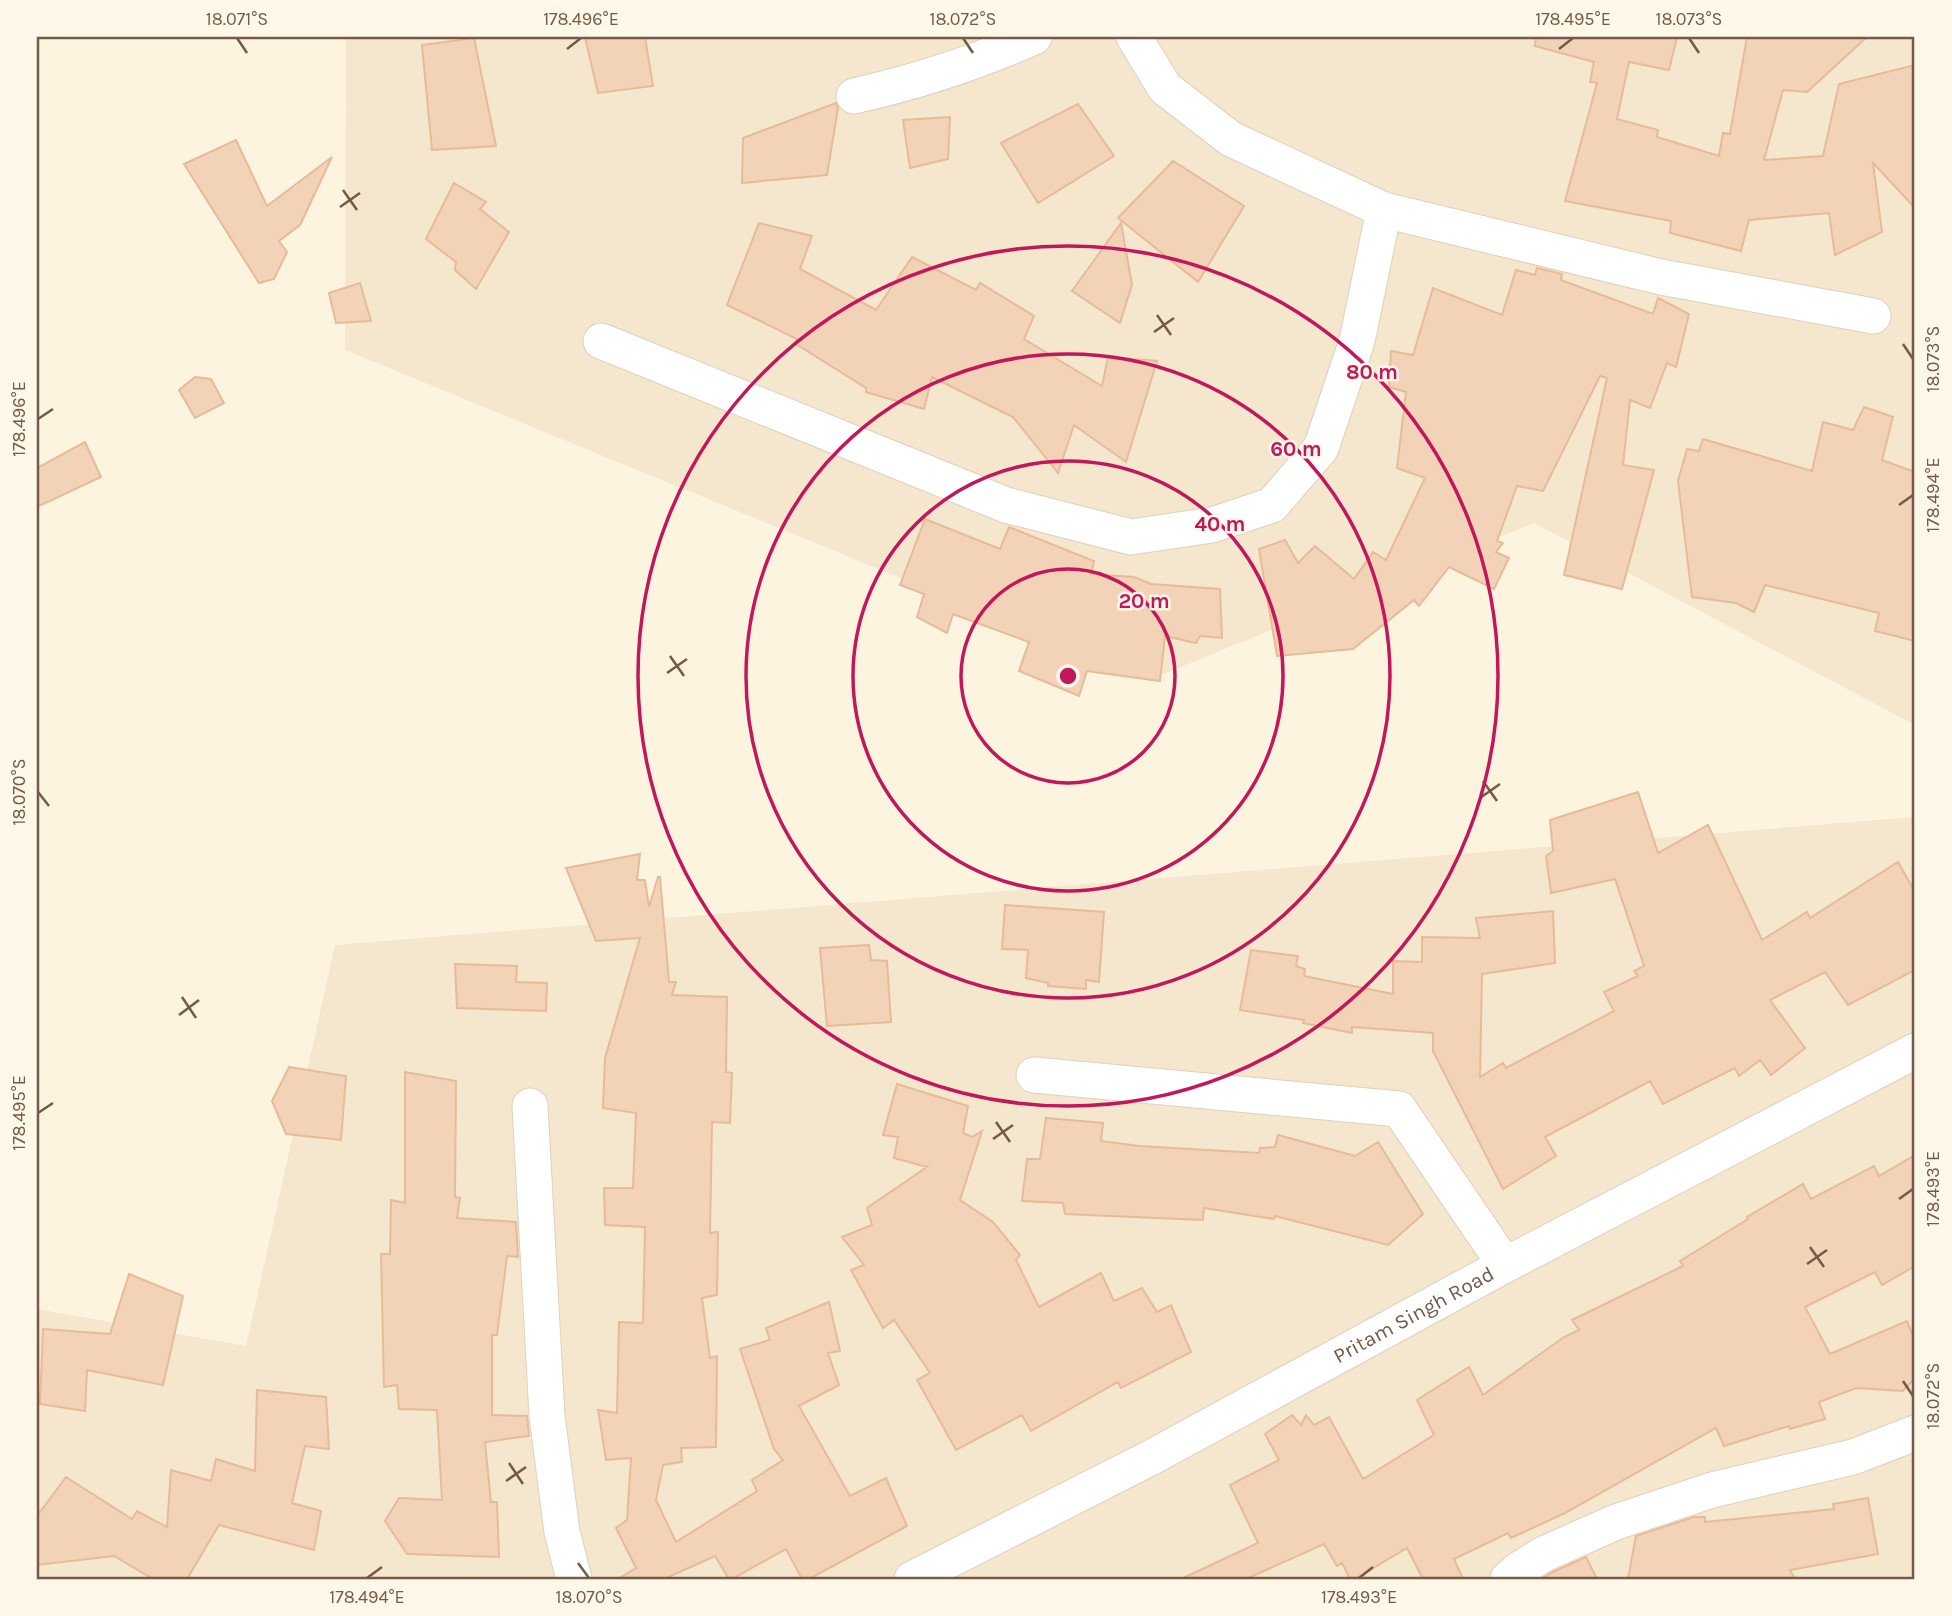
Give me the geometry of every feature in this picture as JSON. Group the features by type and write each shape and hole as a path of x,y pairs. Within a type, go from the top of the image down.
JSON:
{"street":[{"path":"854,96 953,70 1034,37"},
{"path":"1134,37 1165,88 1231,139 1384,210 1661,277 1873,316"},
{"path":"601,341 1006,505 1131,537 1212,525 1272,505 1321,448 1357,341 1384,210"},
{"name":"Pritam Singh Road","path":"912,1579 1152,1457 1505,1265 1915,1051"},
{"path":"1034,1075 1399,1110 1505,1265"},
{"path":"530,1106 547,1416 562,1532 574,1579"},
{"path":"1508,1579 1544,1554 1616,1522 1712,1490 1853,1457 1915,1433"}],"shaded area":[{"path":"346,37 1915,37 1915,725 1534,523 1149,680 345,350"},
{"path":"1915,817 1915,1579 37,1579 37,1309 246,1346 335,945"}],"building":[{"path":"585,37 645,37 653,86 598,93"},
{"path":"1536,37 1677,37 1669,70 1629,62 1617,119 1658,130 1657,137 1719,156 1723,133 1730,134 1747,37 1867,37 1807,92 1783,90 1764,160 1823,156 1839,84 1915,65 1915,208 1873,163 1882,232 1835,255 1829,213 1749,220 1741,251 1670,233 1671,221 1565,201 1597,83 1590,82 1594,62 1535,46"},
{"path":"474,38 496,146 432,150 422,45"},
{"path":"836,103 838,108 827,175 742,183 743,138"},
{"path":"1078,104 1114,156 1038,203 1001,143"},
{"path":"950,117 948,159 910,168 903,120"},
{"path":"236,140 267,206 332,157 300,225 279,241 287,252 274,279 259,283 184,164"},
{"path":"1173,161 1244,206 1198,282 1118,218"},
{"path":"454,183 486,202 480,209 509,232 476,289 455,270 456,262 426,239"},
{"path":"759,223 812,236 800,269 876,310 912,257 976,290 980,283 1034,316 1024,339 1102,386 1108,357 1157,361 1126,462 1074,425 1058,473 1013,417 932,377 924,409 866,392 866,388 796,344 797,339 727,305"},
{"path":"1121,223 1132,285 1120,323 1072,291"},
{"path":"1537,268 1562,274 1561,280 1653,314 1658,298 1689,314 1676,367 1667,363 1650,408 1630,400 1623,465 1654,470 1622,589 1564,575 1607,378 1600,376 1543,491 1517,486 1497,541 1503,543 1496,552 1509,558 1494,589 1449,567 1419,606 1414,600 1353,649 1277,656 1259,549 1285,540 1298,563 1315,546 1354,579 1373,552 1386,560 1425,478 1397,468 1406,392 1389,387 1391,351 1413,355 1433,288 1502,315 1516,270 1535,275"},
{"path":"360,283 371,321 336,323 329,293"},
{"path":"195,377 211,379 224,403 195,418 179,390"},
{"path":"1864,407 1893,417 1882,460 1915,472 1915,641 1875,631 1879,613 1765,585 1754,612 1736,603 1692,597 1678,481 1687,449 1699,451 1703,439 1812,471 1823,422 1853,430"},
{"path":"85,442 101,477 37,507 37,468"},
{"path":"925,519 1000,549 1009,527 1094,561 1091,574 1134,577 1151,584 1220,589 1222,638 1200,636 1196,643 1165,636 1160,681 1087,671 1079,696 1019,671 1029,642 953,614 947,633 917,617 924,594 900,585"},
{"path":"1638,792 1658,853 1708,825 1762,940 1807,912 1810,918 1898,862 1915,892 1915,970 1848,1005 1825,972 1770,1000 1805,1048 1771,1075 1760,1060 1739,1076 1735,1068 1663,1104 1650,1081 1545,1137 1556,1156 1503,1189 1433,1051 1433,1033 1352,1027 1352,1033 1303,1023 1304,1020 1240,1010 1251,950 1298,956 1296,966 1305,969 1304,976 1393,994 1393,961 1422,962 1422,937 1480,938 1476,918 1553,911 1555,963 1482,974 1480,1077 1503,1063 1506,1068 1614,1011 1604,992 1638,976 1634,971 1644,966 1615,879 1551,893 1546,856 1553,851 1550,820"},
{"path":"640,854 637,880 645,880 649,907 660,877 669,982 676,982 672,995 727,997 726,1072 732,1073 730,1123 712,1122 710,1233 718,1232 717,1295 702,1298 710,1358 717,1356 716,1447 681,1448 682,1462 663,1465 656,1500 676,1542 757,1491 752,1480 783,1460 774,1449 740,1349 770,1340 766,1328 829,1302 840,1351 828,1353 839,1385 799,1406 850,1496 886,1478 907,1526 809,1579 802,1579 786,1549 732,1579 729,1579 715,1556 664,1579 618,1579 636,1568 616,1528 627,1520 631,1458 606,1460 598,1410 617,1413 619,1322 643,1323 645,1227 605,1225 604,1188 633,1188 636,1113 603,1108 605,1058 640,938 596,941 566,868"},
{"path":"1005,905 1104,912 1099,982 1086,980 1086,989 1048,986 1048,983 1026,978 1028,950 1002,949"},
{"path":"869,945 871,960 887,961 891,1022 827,1026 820,948"},
{"path":"455,964 517,966 516,982 547,983 546,1011 457,1008"},
{"path":"289,1067 346,1076 341,1140 286,1134 272,1101"},
{"path":"405,1072 456,1081 455,1197 460,1198 457,1218 516,1222 518,1257 507,1256 497,1335 492,1335 492,1415 527,1416 529,1436 485,1442 491,1502 497,1502 499,1557 407,1554 385,1521 399,1498 442,1500 437,1410 399,1409 397,1385 384,1387 381,1254 390,1254 391,1200 405,1203"},
{"path":"897,1084 968,1106 963,1133 972,1137 982,1131 960,1200 993,1222 1020,1255 1016,1260 1039,1307 1101,1273 1114,1301 1142,1288 1157,1312 1171,1305 1191,1352 1121,1388 1118,1382 1031,1431 1022,1415 956,1450 917,1380 930,1373 894,1320 883,1328 851,1270 864,1265 842,1237 872,1225 867,1208 927,1167 894,1158 898,1137 883,1135"},
{"path":"1046,1118 1103,1123 1101,1141 1139,1146 1259,1153 1260,1148 1275,1147 1278,1135 1355,1156 1378,1142 1423,1214 1388,1245 1275,1216 1274,1219 1204,1208 1203,1220 1065,1214 1063,1203 1022,1201 1027,1159 1040,1159"},
{"path":"1915,1155 1915,1266 1882,1285 1875,1272 1805,1307 1830,1354 1907,1321 1915,1341 1915,1378 1903,1391 1856,1388 1819,1402 1825,1419 1790,1429 1789,1426 1724,1446 1716,1428 1565,1513 1511,1538 1508,1533 1454,1559 1463,1579 1423,1579 1407,1548 1355,1579 1350,1579 1342,1563 1337,1566 1324,1544 1246,1579 1181,1579 1258,1543 1230,1485 1279,1460 1265,1434 1292,1415 1301,1425 1306,1415 1314,1425 1329,1417 1363,1479 1434,1435 1417,1400 1469,1367 1483,1395 1564,1337 1579,1330 1572,1320 1683,1266 1680,1261 1803,1184 1811,1199 1874,1166 1879,1176"},
{"path":"129,1274 183,1296 163,1385 87,1370 85,1411 40,1404 43,1329 110,1334"},
{"path":"257,1390 326,1397 329,1449 305,1446 292,1503 321,1511 314,1550 219,1525 187,1579 153,1579 114,1556 37,1565 37,1516 66,1477 132,1519 137,1511 167,1527 171,1470 211,1481 216,1459 255,1471"},
{"path":"1868,1498 1878,1554 1790,1570 1795,1579 1628,1579 1636,1536 1694,1517 1705,1517 1705,1522 1834,1509 1833,1504"},
{"path":"1586,1557 1597,1579 1541,1579 1553,1572"}]}
